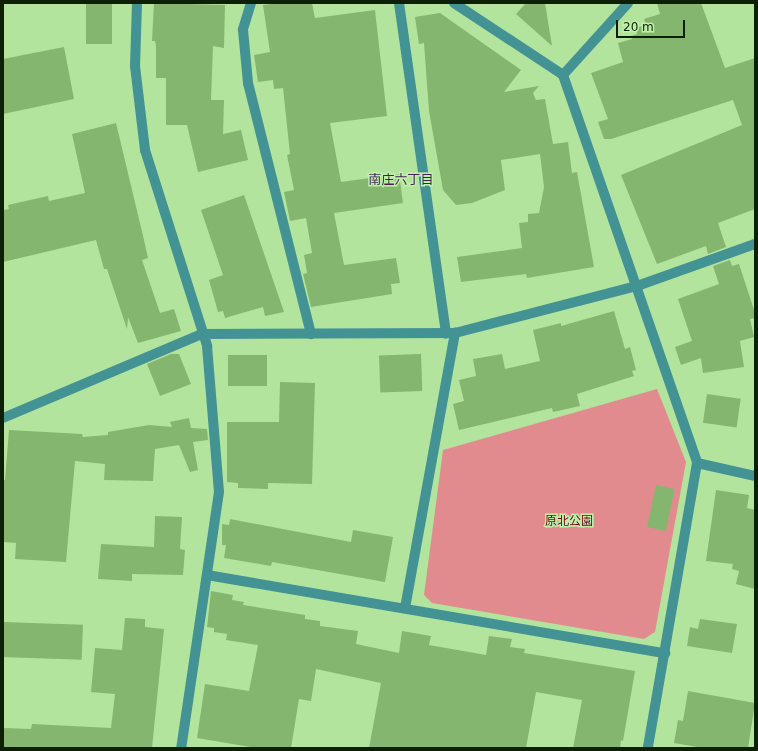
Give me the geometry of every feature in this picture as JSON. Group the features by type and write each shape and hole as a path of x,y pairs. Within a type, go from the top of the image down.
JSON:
{"street":[{"path":"137,3 135,66 145,150 207,346 219,492 181,748"},
{"path":"251,3 243,30 248,83 311,334"},
{"path":"399,3 450,334 405,608"},
{"path":"454,3 563,75 697,463 648,748"},
{"path":"563,75 628,3"},
{"path":"3,418 202,334 450,334 637,286 755,244"},
{"path":"697,463 755,476"},
{"path":"207,575 665,653"}],"green space":[{"name":"原北公園","path":"657,389 686,462 655,632 644,639 432,603 424,595 443,450"}],"building":[{"path":"86,3 112,3 112,44 86,44"},
{"path":"154,3 225,5 224,48 213,46 211,100 224,100 223,134 241,130 248,160 198,172 187,125 166,125 166,78 156,78 156,46 155,41 152,41"},
{"path":"279,3 312,3 315,18 375,10 387,116 330,123 341,182 399,174 403,203 334,213 344,265 396,258 400,283 391,284 392,294 311,307 303,274 307,273 304,255 312,253 306,218 290,221 284,192 294,190 287,155 290,154 283,88 274,89 273,80 258,82 254,55 270,52 263,5"},
{"path":"526,3 545,3 552,46 516,14"},
{"path":"657,3 701,3 725,68 755,58 755,209 718,223 726,247 708,254 706,246 657,264 621,175 742,125 733,100 611,139 604,139 598,122 608,119 591,73 623,62 618,43 632,39 631,36 637,34 636,28 646,25 644,19 660,14"},
{"path":"440,13 521,70 504,92 539,86 533,93 536,100 545,99 553,144 568,142 572,173 577,172 594,267 527,278 526,274 461,282 457,257 522,248 519,223 528,222 528,214 539,213 544,187 540,154 501,160 505,190 472,203 456,205 443,190 429,111 424,43 419,44 415,17"},
{"path":"64,47 74,99 3,114 3,59"},
{"path":"116,123 148,258 142,260 160,313 174,309 181,331 138,343 128,317 127,329 107,269 104,269 96,240 3,262 3,210 9,209 8,205 48,196 49,201 85,193 72,134"},
{"path":"244,195 284,312 265,316 263,307 225,318 223,311 218,312 209,280 223,275 201,210"},
{"path":"730,260 732,266 739,264 755,313 755,318 750,319 754,337 740,341 744,367 703,373 701,358 681,365 675,347 692,341 678,299 719,284 713,266"},
{"path":"614,311 625,349 630,347 636,370 632,371 634,376 577,394 580,406 553,412 552,408 459,430 453,404 464,401 459,380 476,376 473,359 502,354 505,369 540,361 533,330 561,323 561,326"},
{"path":"171,354 179,354 191,384 160,396 147,364"},
{"path":"421,354 422,391 380,392 379,355"},
{"path":"228,355 267,355 267,386 228,386"},
{"path":"280,382 315,383 312,484 268,483 268,489 238,488 238,483 227,482 227,422 279,422"},
{"path":"707,394 741,399 737,427 703,423"},
{"path":"189,418 191,428 207,429 208,440 193,442 198,470 190,472 179,445 155,449 153,481 104,480 105,464 75,461 66,562 15,559 16,543 3,542 3,480 5,480 9,430 82,434 83,437 108,435 108,432 149,425 172,427 170,422"},
{"path":"656,485 675,489 666,531 647,527"},
{"path":"716,490 749,495 747,508 755,510 755,589 736,584 739,571 732,569 733,564 706,561"},
{"path":"155,516 182,517 180,549 185,550 183,575 132,574 132,581 98,579 101,544 154,547"},
{"path":"230,519 351,542 353,530 393,537 385,582 272,562 271,566 224,558 226,545 222,545 222,524 229,525"},
{"path":"211,591 233,595 232,600 244,602 243,605 305,615 305,619 320,621 320,626 358,631 356,644 399,653 402,631 431,636 429,645 486,655 489,636 512,639 510,647 525,649 524,653 635,671 623,741 621,740 620,748 573,748 582,700 536,692 526,748 369,748 381,683 316,669 311,701 299,699 291,748 256,748 197,738 205,684 249,691 258,645 226,640 227,634 214,632 214,628 207,627"},
{"path":"125,618 145,619 145,627 164,629 152,748 3,748 3,728 31,729 32,724 111,728 115,694 91,692 95,648 122,650"},
{"path":"700,619 737,624 732,653 687,646 690,627 698,629"},
{"path":"3,622 83,625 82,660 3,657"},
{"path":"688,691 755,703 748,748 703,748 674,743 678,720 683,721"}],"district":[{"name":"南庄六丁目","path":"401,180"}]}
